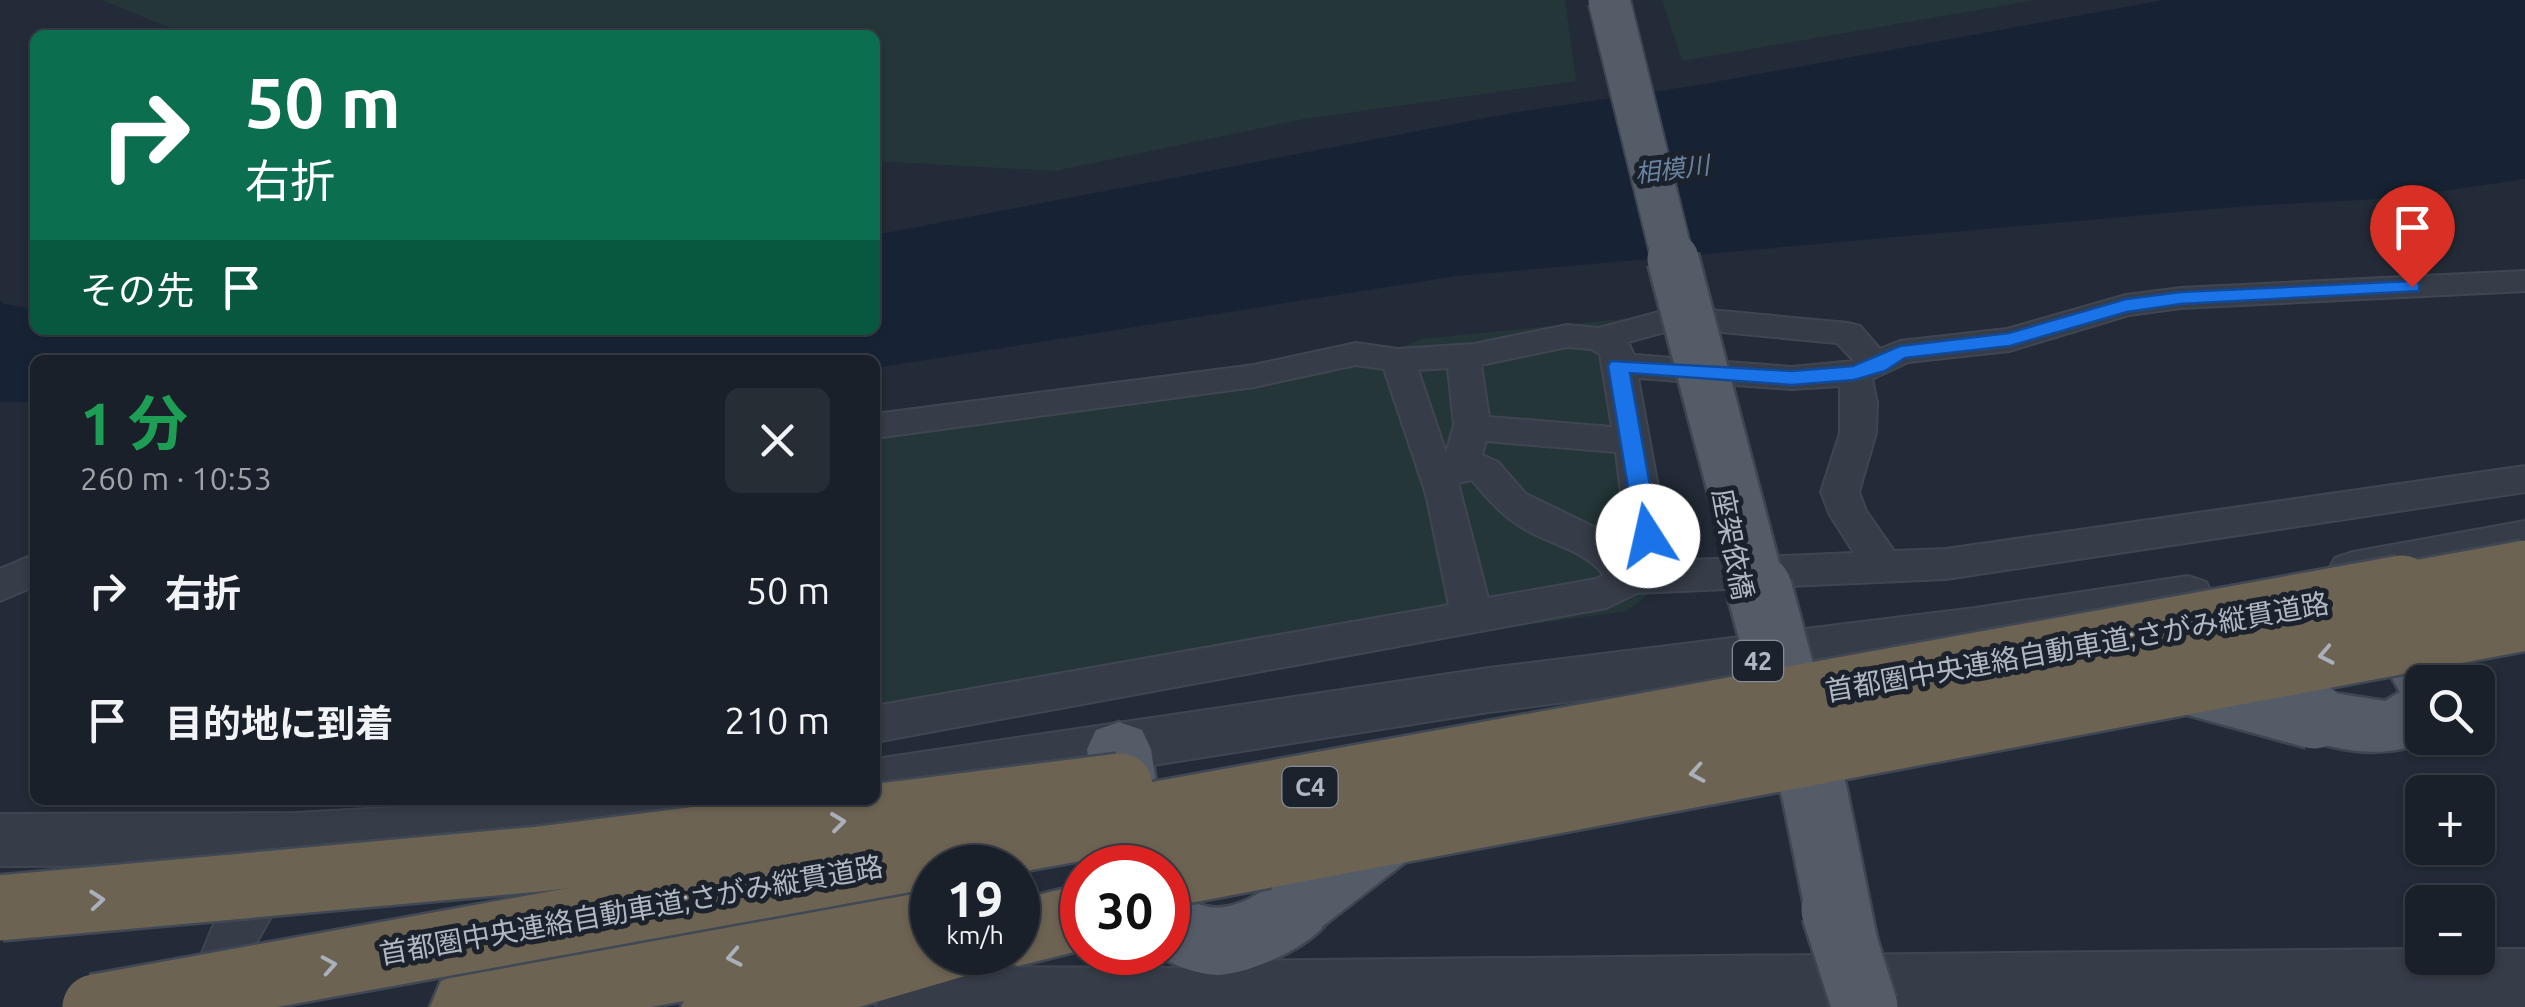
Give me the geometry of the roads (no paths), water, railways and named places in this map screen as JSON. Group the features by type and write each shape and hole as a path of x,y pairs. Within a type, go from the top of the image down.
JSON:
{"highway":[{"name":"首都圏中央連絡自動車道;さがみ縦貫道路","path":"95,1007 2525,566"},
{"name":"首都圏中央連絡自動車道;さがみ縦貫道路","path":"1190,870 2525,618"},
{"path":"0,908 540,859 1698,716"},
{"path":"1190,891 1565,798"},
{"path":"467,1007 910,923"},
{"path":"718,1007 910,959"}],"main road":[{"name":"座架依橋","path":"1609,0 1700,371 1746,618 1776,683 1795,798 1863,988"},
{"path":"2349,571 2393,620 2420,665"},
{"path":"1190,939 1228,942 1269,928 1434,799 1514,763 1776,683 2126,670 2314,716 2378,728 2405,725"},
{"path":"1119,749 1132,845"}],"street":[{"path":"880,425 1254,376 1356,354 1398,360 1463,356 1543,338 1609,352 1792,378 1866,369 1900,352 2010,340 2144,303 2525,281"},
{"path":"1609,352 1678,317 1848,334 1866,369 1858,442 1840,492 1849,515 1883,566"},
{"path":"1609,352 1632,441 1648,536 1638,578"},
{"path":"1463,356 1456,453 1445,494 1472,617"},
{"path":"1398,360 1456,453 1485,471 1514,504 1543,522 1604,549 1638,578"},
{"path":"1456,453 1496,431 1632,441"},
{"path":"880,723 1606,593 1638,578 1946,564 2525,479"},
{"path":"880,783 1489,690 1776,683 2525,539"},
{"path":"0,586 30,571"},
{"path":"0,840 295,839 477,831 670,806"},
{"path":"207,1007 232,939 295,839"},
{"path":"250,1007 295,839"},
{"path":"901,1007 964,991 1863,988 2525,979"}],"water":[{"name":"相模川","path":"2164,0 2525,0 2525,179 2396,198 2247,206 1457,276 880,367 880,355 30,355 30,402 0,402 0,300 30,308 30,335 880,335 880,234 1517,112 1693,86"}]}
